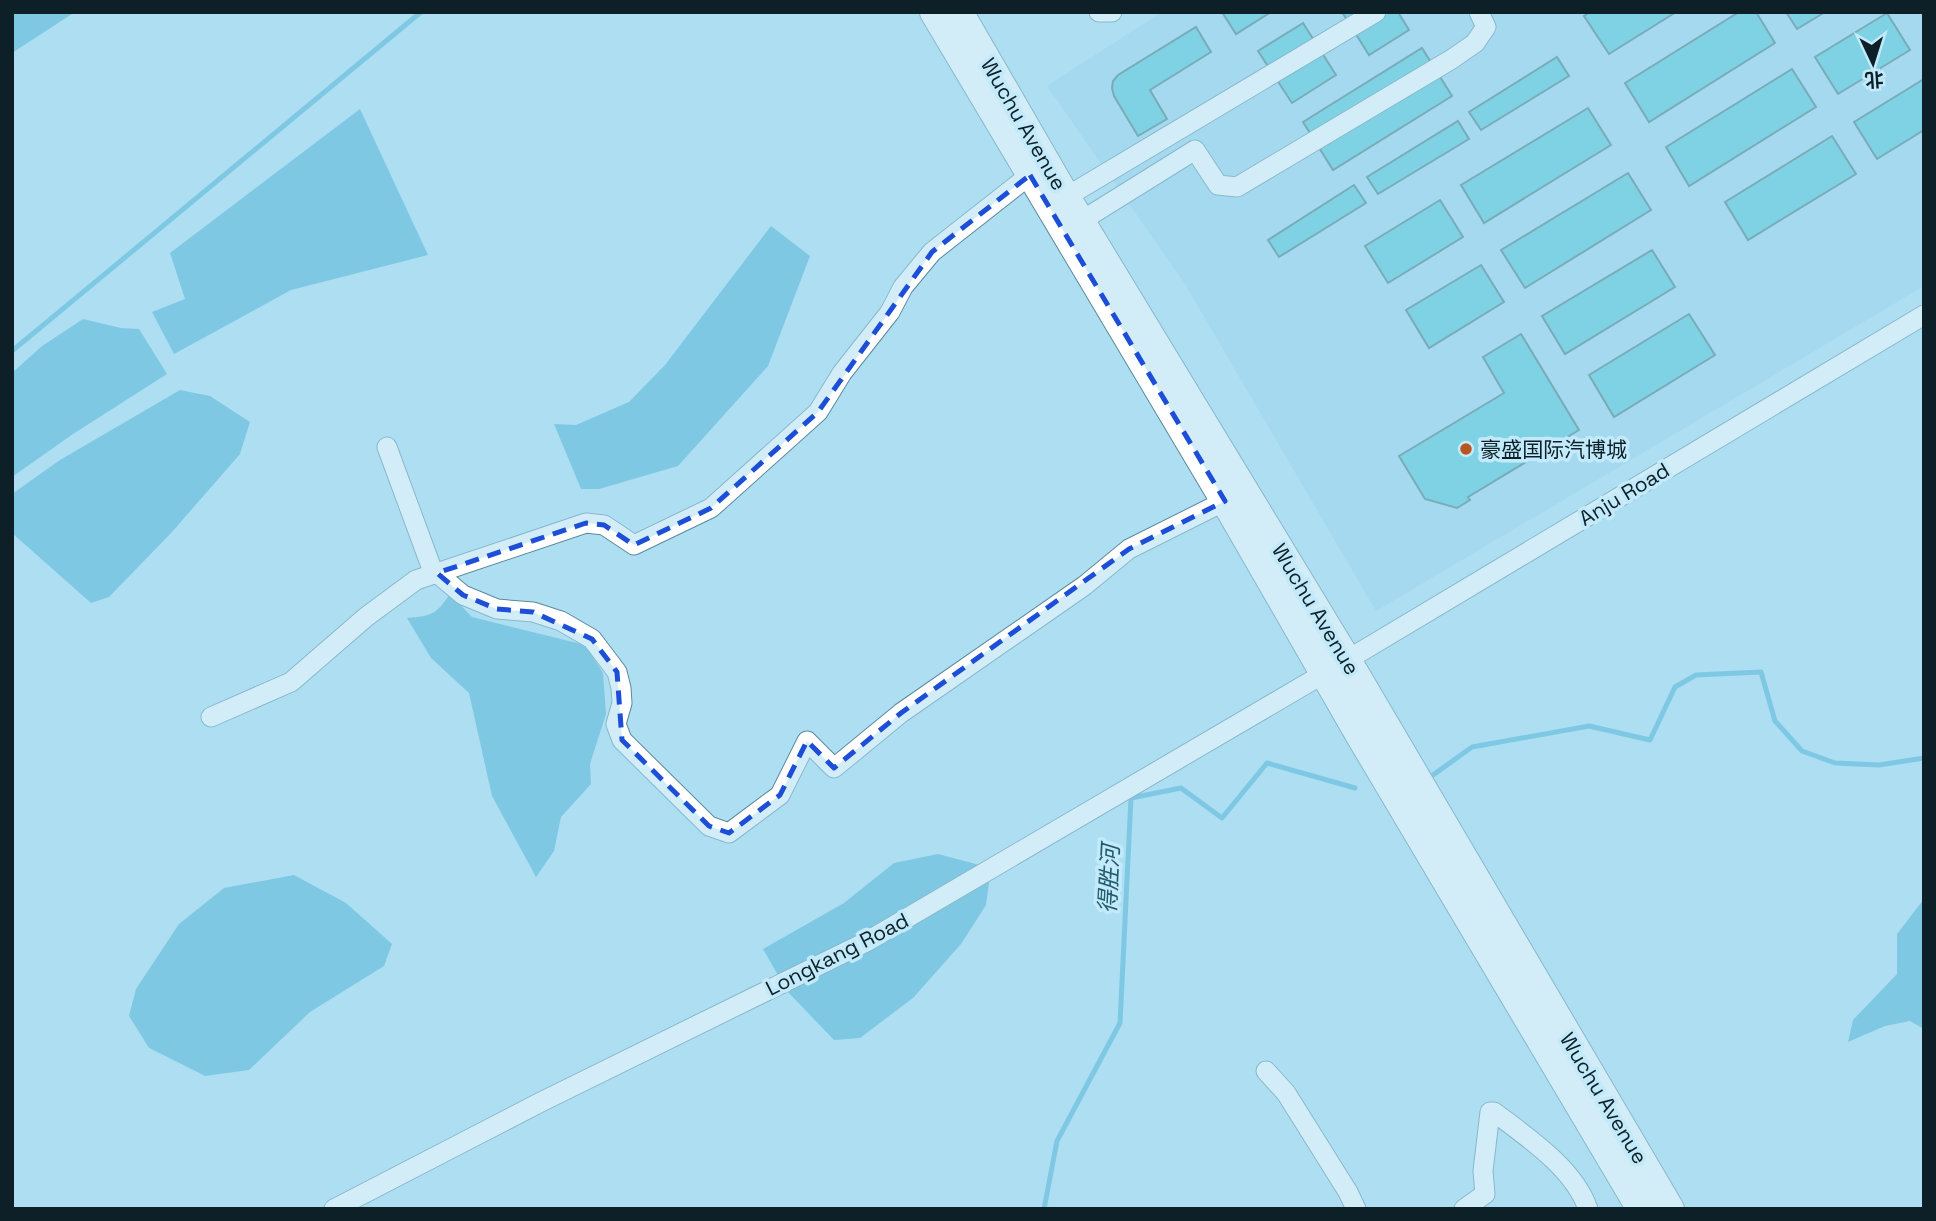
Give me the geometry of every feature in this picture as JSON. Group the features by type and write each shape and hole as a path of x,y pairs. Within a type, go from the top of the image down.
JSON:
{"highway":[{"name":"Wuchu Avenue","path":"934,12 1225,501 1336,666"},
{"name":"Wuchu Avenue","path":"959,12 1455,869 1670,1209"},
{"name":"Wuchu Avenue","path":"1455,869 1641,1209"}],"street":[{"path":"1099,12 1112,12"},
{"path":"1073,209 1376,12"},
{"path":"1073,209 1195,150 1218,185 1237,187 1475,43 1486,27 1479,12"},
{"path":"211,718 290,682 366,617 416,580 586,523 604,525 634,545 711,508 818,412 842,373 890,312 904,287 932,252 1030,175"},
{"name":"Anju Road","path":"1336,666 1924,314"},
{"path":"387,447 432,569 463,595 497,610 533,612 561,621 592,639 617,672 622,703 616,724 622,740 709,825 729,833 780,795 807,741 834,768 901,713 1084,586 1129,549 1225,501"},
{"name":"Longkang Road","path":"334,1209 541,1101 866,942 1336,666"},
{"path":"1266,1071 1286,1094 1356,1209"},
{"path":"1464,1209 1485,1195 1483,1171 1490,1112 1494,1112 1536,1144 1567,1172 1588,1209"}],"highlighted area":[{"path":"1030,175 1225,501 1129,549 901,713 834,768 807,741 780,795 729,833 709,826 622,740 617,672 592,639 533,612 497,609 463,595 437,573 586,523 604,525 634,545 711,508 818,412 932,252"}],"shaded area":[{"path":"12,12 75,12 12,53"},
{"name":"豪盛国际汽博城","path":"1162,12 1924,12 1924,286 1376,611 1185,284 1047,86"},
{"path":"360,109 428,255 291,290 174,354 152,312 185,299 170,253"},
{"path":"771,226 810,256 768,366 678,466 599,489 581,489 554,424 576,425 629,402 665,365"},
{"path":"83,319 121,328 139,329 167,374 12,477 12,373 42,346"},
{"path":"180,390 210,396 250,422 240,454 172,532 109,597 91,603 12,533 12,494 60,460"},
{"path":"450,594 472,617 585,645 603,673 606,714 590,764 591,784 561,817 554,851 536,877 492,796 469,693 431,658 407,618 433,613"},
{"path":"938,854 991,868 986,905 961,944 913,998 860,1038 834,1040 787,991 763,949 844,903 894,863"},
{"path":"294,875 346,903 392,944 384,966 310,1012 249,1070 205,1076 149,1048 129,1016 136,989 179,924 224,888"},
{"path":"1924,899 1924,1029 1910,1021 1885,1026 1848,1042 1853,1020 1897,974 1897,934"}],"building":[{"path":"1222,12 1271,12 1236,34"},
{"path":"1342,12 1398,12 1409,30 1369,55"},
{"path":"1590,12 1676,12 1609,54 1584,16"},
{"path":"1739,12 1756,12 1775,43 1649,122 1625,83"},
{"path":"1786,12 1825,12 1797,29"},
{"path":"1887,13 1910,50 1838,94 1815,57"},
{"path":"1303,23 1336,75 1292,103 1258,51"},
{"path":"1196,27 1211,52 1150,90 1167,119 1138,136 1114,96 1113,81 1118,75"},
{"path":"1422,48 1452,96 1333,170 1303,122"},
{"path":"1557,57 1569,76 1481,130 1469,112"},
{"path":"1792,69 1816,107 1689,186 1666,147"},
{"path":"1924,79 1924,130 1877,159 1854,122"},
{"path":"1588,108 1611,145 1484,223 1461,185"},
{"path":"1458,121 1469,139 1378,194 1367,177"},
{"path":"1832,136 1856,174 1748,240 1725,202"},
{"path":"1628,173 1651,210 1525,288 1501,250"},
{"path":"1354,185 1366,203 1279,257 1268,240"},
{"path":"1440,200 1463,237 1388,283 1365,246"},
{"path":"1652,250 1675,287 1565,354 1542,316"},
{"path":"1481,265 1504,302 1429,348 1406,310"},
{"path":"1689,314 1715,355 1614,417 1589,375"},
{"path":"1521,334 1579,430 1468,497 1470,500 1457,508 1425,499 1399,456 1504,393 1483,357"}],"waterway":[{"path":"12,351 421,12"},
{"name":"得胜河","path":"1433,775 1472,747 1589,726 1650,740 1675,687 1696,675 1761,672 1775,721 1802,751 1835,763 1879,765 1924,758"},
{"name":"得胜河","path":"1044,1209 1057,1141 1120,1023 1131,798 1181,788 1222,818 1267,763 1355,788"}],"place":[{"name":"豪盛国际汽博城","path":"1466,449"}]}
